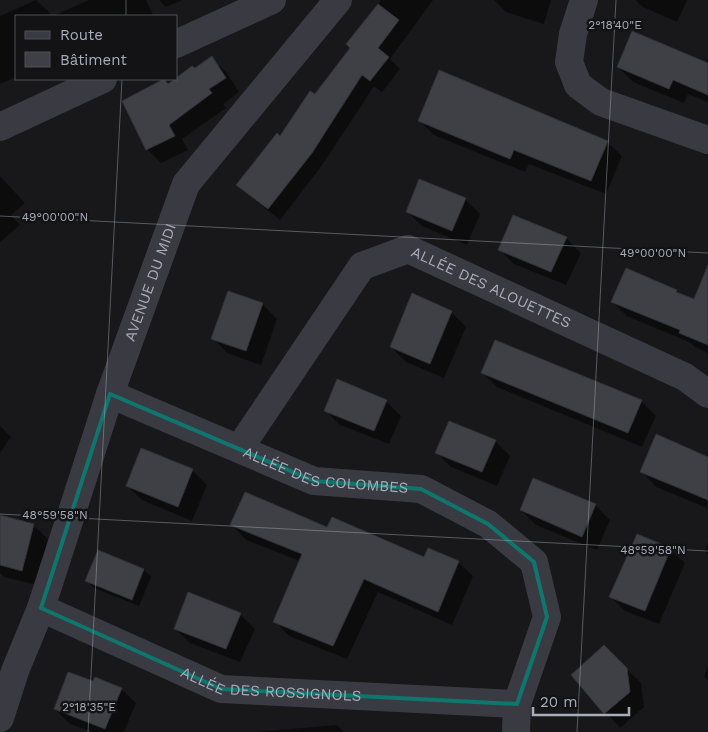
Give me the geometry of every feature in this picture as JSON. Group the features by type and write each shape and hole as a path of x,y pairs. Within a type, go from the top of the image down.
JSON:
{"street":[{"path":"178,43 272,0"},
{"name":"AVENUE DU MIDI","path":"0,718 15,671 41,608 110,394 186,184 338,0"},
{"path":"584,0 573,34 569,62 578,85 601,102 708,140"},
{"path":"0,126 101,80"},
{"name":"ALLÉE DES ALOUETTES","path":"239,449 362,266 408,249 685,377 708,394"},
{"name":"ALLÉE DES COLOMBES","path":"110,394 314,481 421,489 488,524 534,562 547,617 517,704"},
{"name":"ALLÉE DES ROSSIGNOLS","path":"41,608 221,689 517,704"},
{"path":"516,732 517,704"}],"highlighted area":[{"path":"110,394 314,481 421,489 488,524 534,562 547,617 517,704 221,689 41,608"}],"building":[{"path":"378,4 399,20 378,48 389,57 370,81 362,75 312,153 268,209 236,185 277,133 280,136 310,91 315,94 350,48 346,44"},
{"path":"632,31 708,63 708,95 673,80 669,89 617,67"},
{"path":"212,56 226,78 209,89 212,93 169,125 175,136 146,150 122,101 162,80 165,80 168,84 173,80 178,80 178,76 192,66 195,68"},
{"path":"439,70 608,141 591,181 514,150 510,159 418,121"},
{"path":"419,179 466,198 452,231 406,212"},
{"path":"513,215 567,237 551,272 498,250"},
{"path":"708,265 708,345 679,333 680,330 611,302 626,268 694,299"},
{"path":"228,291 263,303 246,351 211,339"},
{"path":"412,293 452,311 430,364 390,347"},
{"path":"495,340 642,400 628,433 481,373"},
{"path":"337,379 387,400 374,431 324,411"},
{"path":"449,421 496,440 482,472 435,453"},
{"path":"656,434 708,457 708,500 640,472"},
{"path":"141,448 193,469 178,507 126,486"},
{"path":"533,478 596,504 582,537 520,510"},
{"path":"245,492 327,527 332,517 424,557 428,548 459,561 438,612 364,579 333,646 273,622 302,554 230,525"},
{"path":"0,515 34,524 22,571 0,565"},
{"path":"637,534 671,548 645,611 609,597"},
{"path":"98,550 144,569 132,600 85,581"},
{"path":"188,592 241,613 226,649 174,629"},
{"path":"604,645 627,668 630,692 604,714 571,675"},
{"path":"68,672 93,681 95,677 122,688 105,729 54,709"}]}
